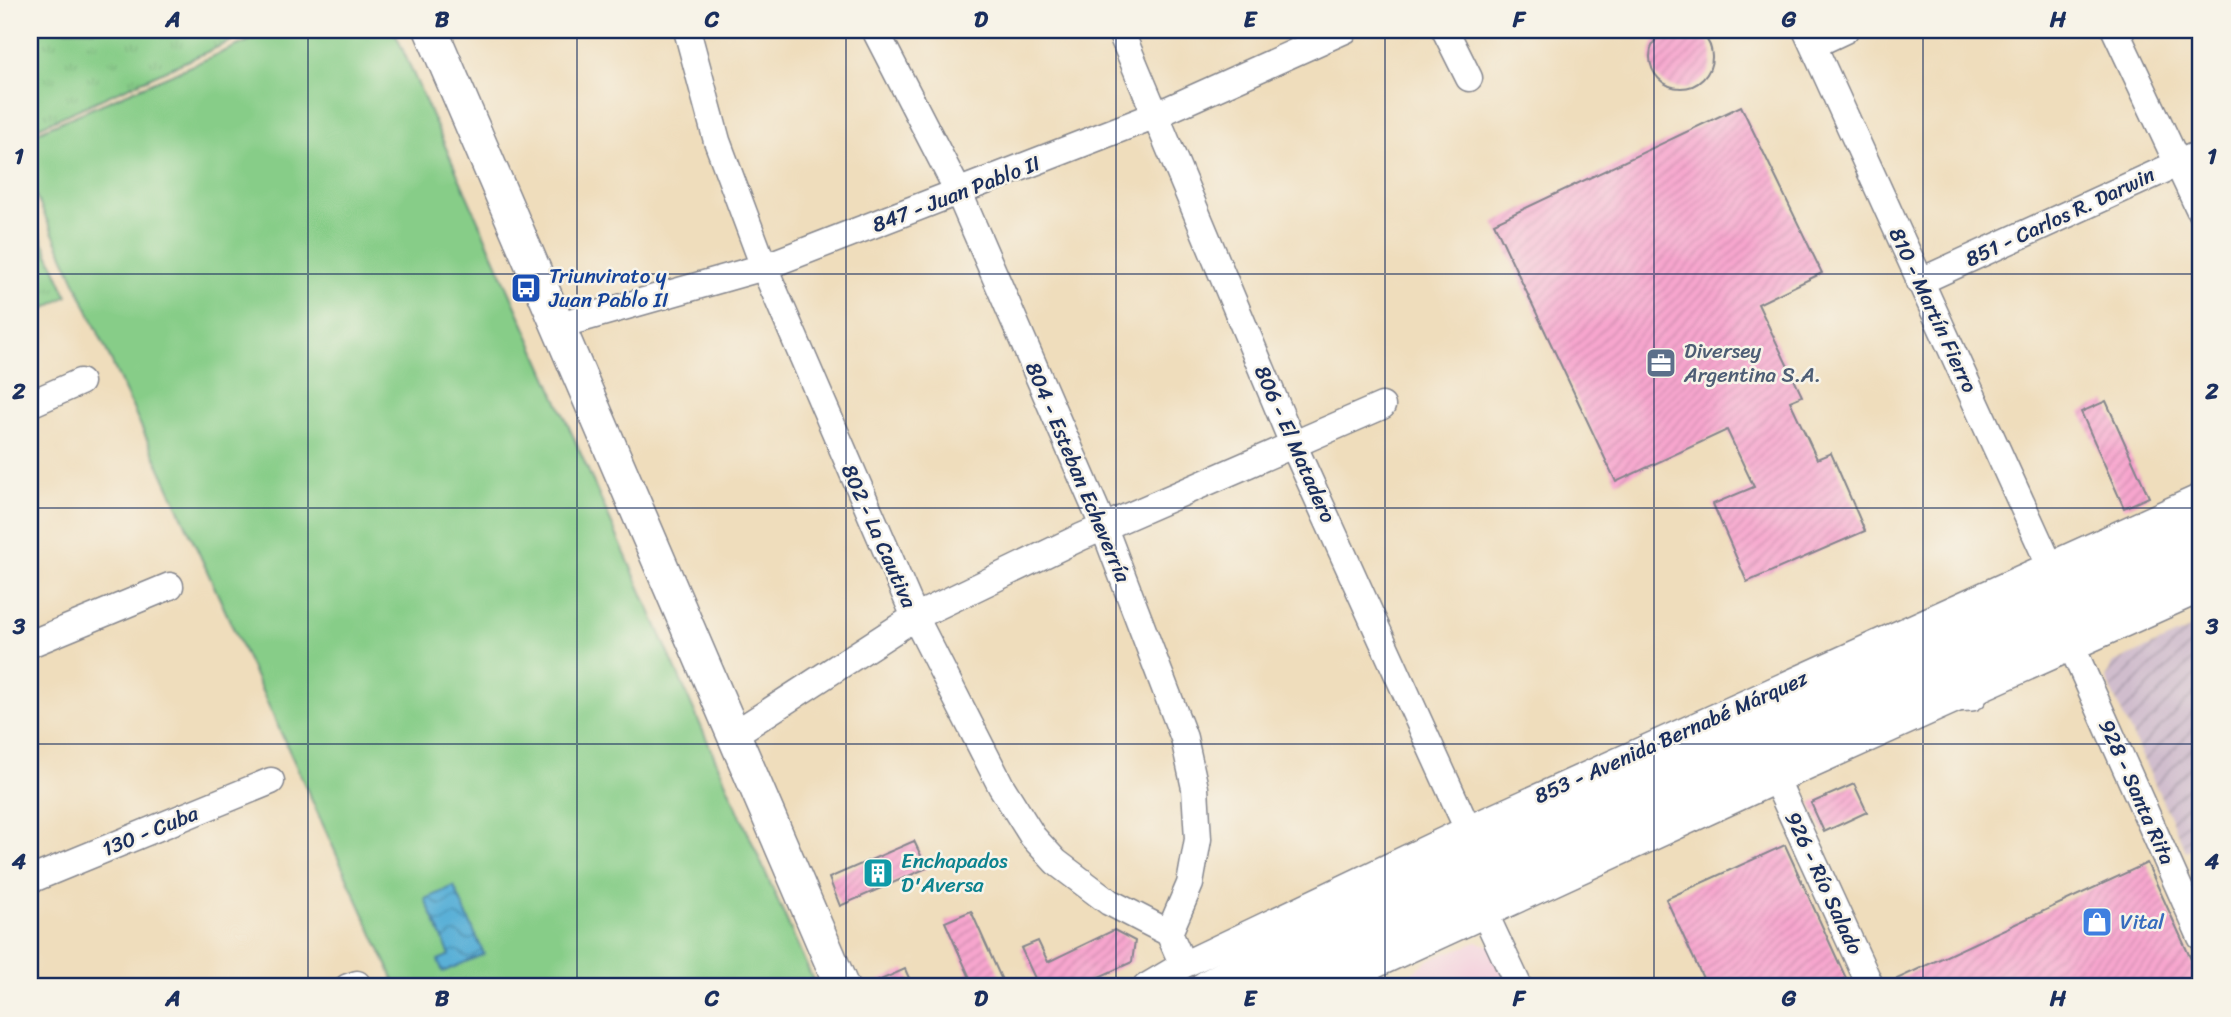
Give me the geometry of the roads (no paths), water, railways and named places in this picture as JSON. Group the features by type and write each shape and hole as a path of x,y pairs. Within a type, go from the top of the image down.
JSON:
{"main road":[{"path":"431,30 842,987"},
{"name":"853 - Avenida Bernabé Márquez","path":"1195,976 1276,950 1473,842 2055,578 2201,527"},
{"path":"1264,987 2201,561"},
{"path":"1896,699 1971,694"}],"street":[{"name":"802 - La Cautiva","path":"687,30 717,141 764,267 915,617 1001,786 1033,837 1055,862 1083,885 1169,933"},
{"name":"804 - Esteban Echeverría","path":"875,30 959,193 1104,528 1176,713 1195,788 1198,839 1190,884 1169,933"},
{"name":"806 - El Matadero","path":"1120,30 1293,444 1473,842"},
{"name":"847 - Juan Pablo II","path":"556,326 764,267 1156,116 1345,30"},
{"path":"1445,30 1469,78"},
{"path":"1809,37 1845,30"},
{"path":"2115,30 2201,213"},
{"name":"810 - Martín Fierro","path":"1809,37 2055,578"},
{"name":"851 - Carlos R. Darwin","path":"1919,282 2201,153"},
{"path":"30,404 80,382"},
{"path":"733,735 915,617 1104,528 1382,406"},
{"name":"853 - Avenida Bernabé Márquez","path":"2055,578 2201,497"},
{"path":"30,644 170,586"},
{"path":"1327,987 1776,780 2201,589"},
{"name":"928 - Santa Rita","path":"2072,647 2201,937"},
{"name":"926 - Río Salado","path":"1776,780 1871,987"},
{"name":"130 - Cuba","path":"30,880 271,781"},
{"path":"1485,914 1519,987"},
{"path":"1169,933 1195,976"},
{"name":"853 - Avenida Bernabé Márquez","path":"1146,987 1195,976"}],"water":[{"path":"454,886 484,954 443,972 438,960 450,955 425,899"}],"place":[{"name":"Triunvirato y Juan Pablo II","path":"526,288"},
{"name":"Diversey Argentina S.A.","path":"1661,363"},
{"name":"Enchapados D'Aversa","path":"878,873"},
{"name":"Vital","path":"2097,922"}]}
